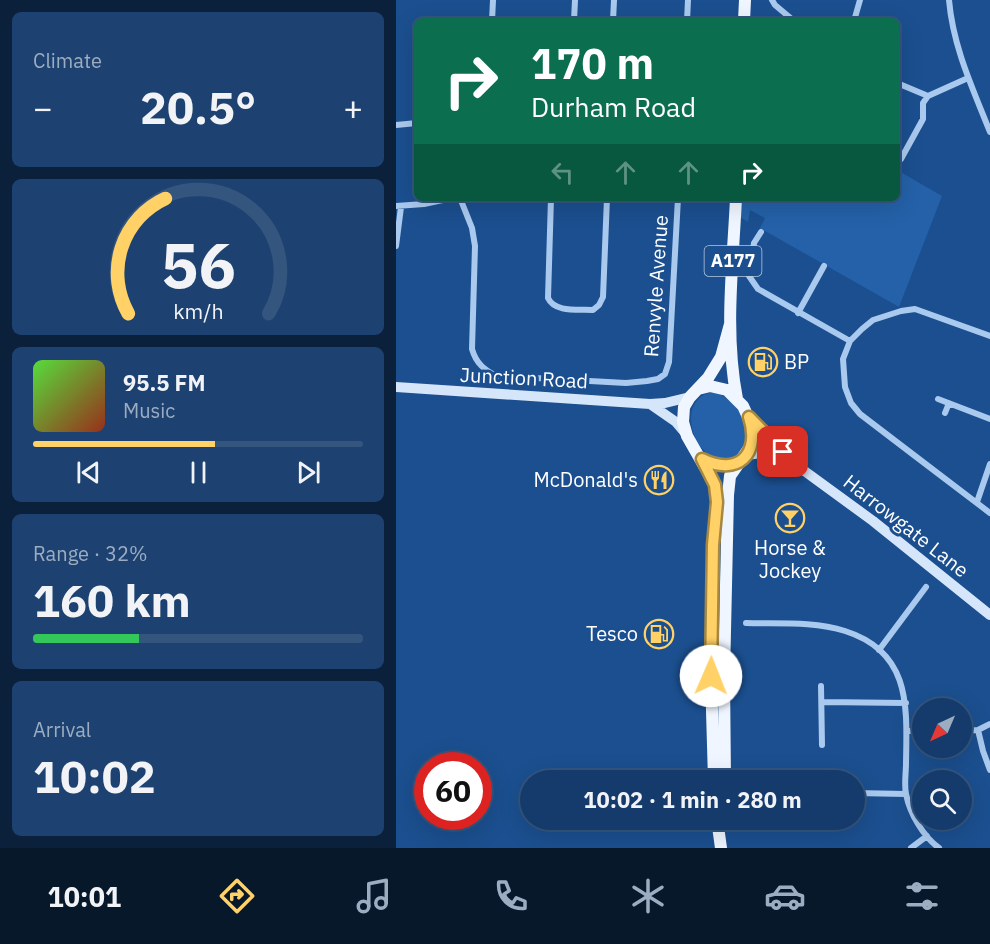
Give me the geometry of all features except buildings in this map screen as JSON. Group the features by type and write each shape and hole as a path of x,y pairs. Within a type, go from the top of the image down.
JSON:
{"main road":[{"path":"744,18 745,0"},
{"name":"A177","path":"736,201 730,324 737,399"},
{"name":"A177","path":"694,393 708,378 720,357 730,324"},
{"path":"714,770 711,676 713,545 717,502 715,485 687,436 683,422 684,407 694,393 710,387 727,390 737,399 749,417 754,430 752,444 730,476 728,495 724,676 725,770"},
{"path":"702,459 714,465 727,467 742,460"},
{"path":"719,830 722,848"},
{"path":"722,848 723,830"}],"street":[{"path":"492,0 492,18"},
{"path":"574,18 576,0"},
{"path":"613,18 614,0"},
{"path":"687,18 688,0"},
{"path":"772,0 790,18"},
{"path":"855,18 860,0"},
{"path":"949,0 950,16 961,61 990,132"},
{"path":"901,159 923,119 923,104 928,96 968,78"},
{"path":"900,84 928,96"},
{"path":"396,125 414,123"},
{"path":"396,246 398,207 434,201"},
{"name":"Renvyle Avenue","path":"461,201 472,228 475,246 472,349 474,358 484,370 497,376 626,383 657,379 665,374 669,362 678,201"},
{"path":"550,201 548,298 551,304 558,308 593,310 603,297 607,201"},
{"path":"761,232 754,243 749,276 759,289 850,341"},
{"path":"798,313 824,266"},
{"path":"990,336 915,309 901,311 873,320 850,341 843,359 845,387 851,403 860,414 990,513"},
{"name":"Junction Road","path":"396,387 650,404 665,403 694,393"},
{"path":"938,399 990,419"},
{"path":"945,412 949,403"},
{"path":"650,404 676,422 687,436"},
{"name":"Harrowgate Lane","path":"749,417 799,467 873,521 990,615"},
{"name":"Harrowgate Lane","path":"742,460 762,453 799,467"},
{"path":"977,502 990,464"},
{"path":"879,650 926,587"},
{"path":"746,624 805,624 830,628 857,636 879,650 892,664 900,677 906,703 906,794 916,821 939,848"},
{"path":"822,686 822,745"},
{"path":"822,702 906,703"},
{"path":"972,730 990,724"},
{"path":"978,730 982,751 990,770"},
{"path":"907,732 912,732"},
{"path":"865,793 906,794"},
{"path":"911,848 927,836"}],"shaded area":[{"path":"900,172 942,196 899,307 760,228 765,218 750,210 748,222 740,217 742,201 900,201"},
{"path":"713,392 734,405 744,419 746,443 734,458 721,459 709,455 695,437 691,414 695,404 702,396"}],"place":[{"name":"BP","path":"763,362"},
{"name":"McDonald's","path":"659,480"},
{"name":"Horse & Jockey","path":"790,518"},
{"name":"Tesco","path":"659,634"}],"route":[{"path":"711,676 713,545 717,502 715,485 702,459 714,465 727,467 737,464 752,444 754,430 749,417 783,452"}]}
